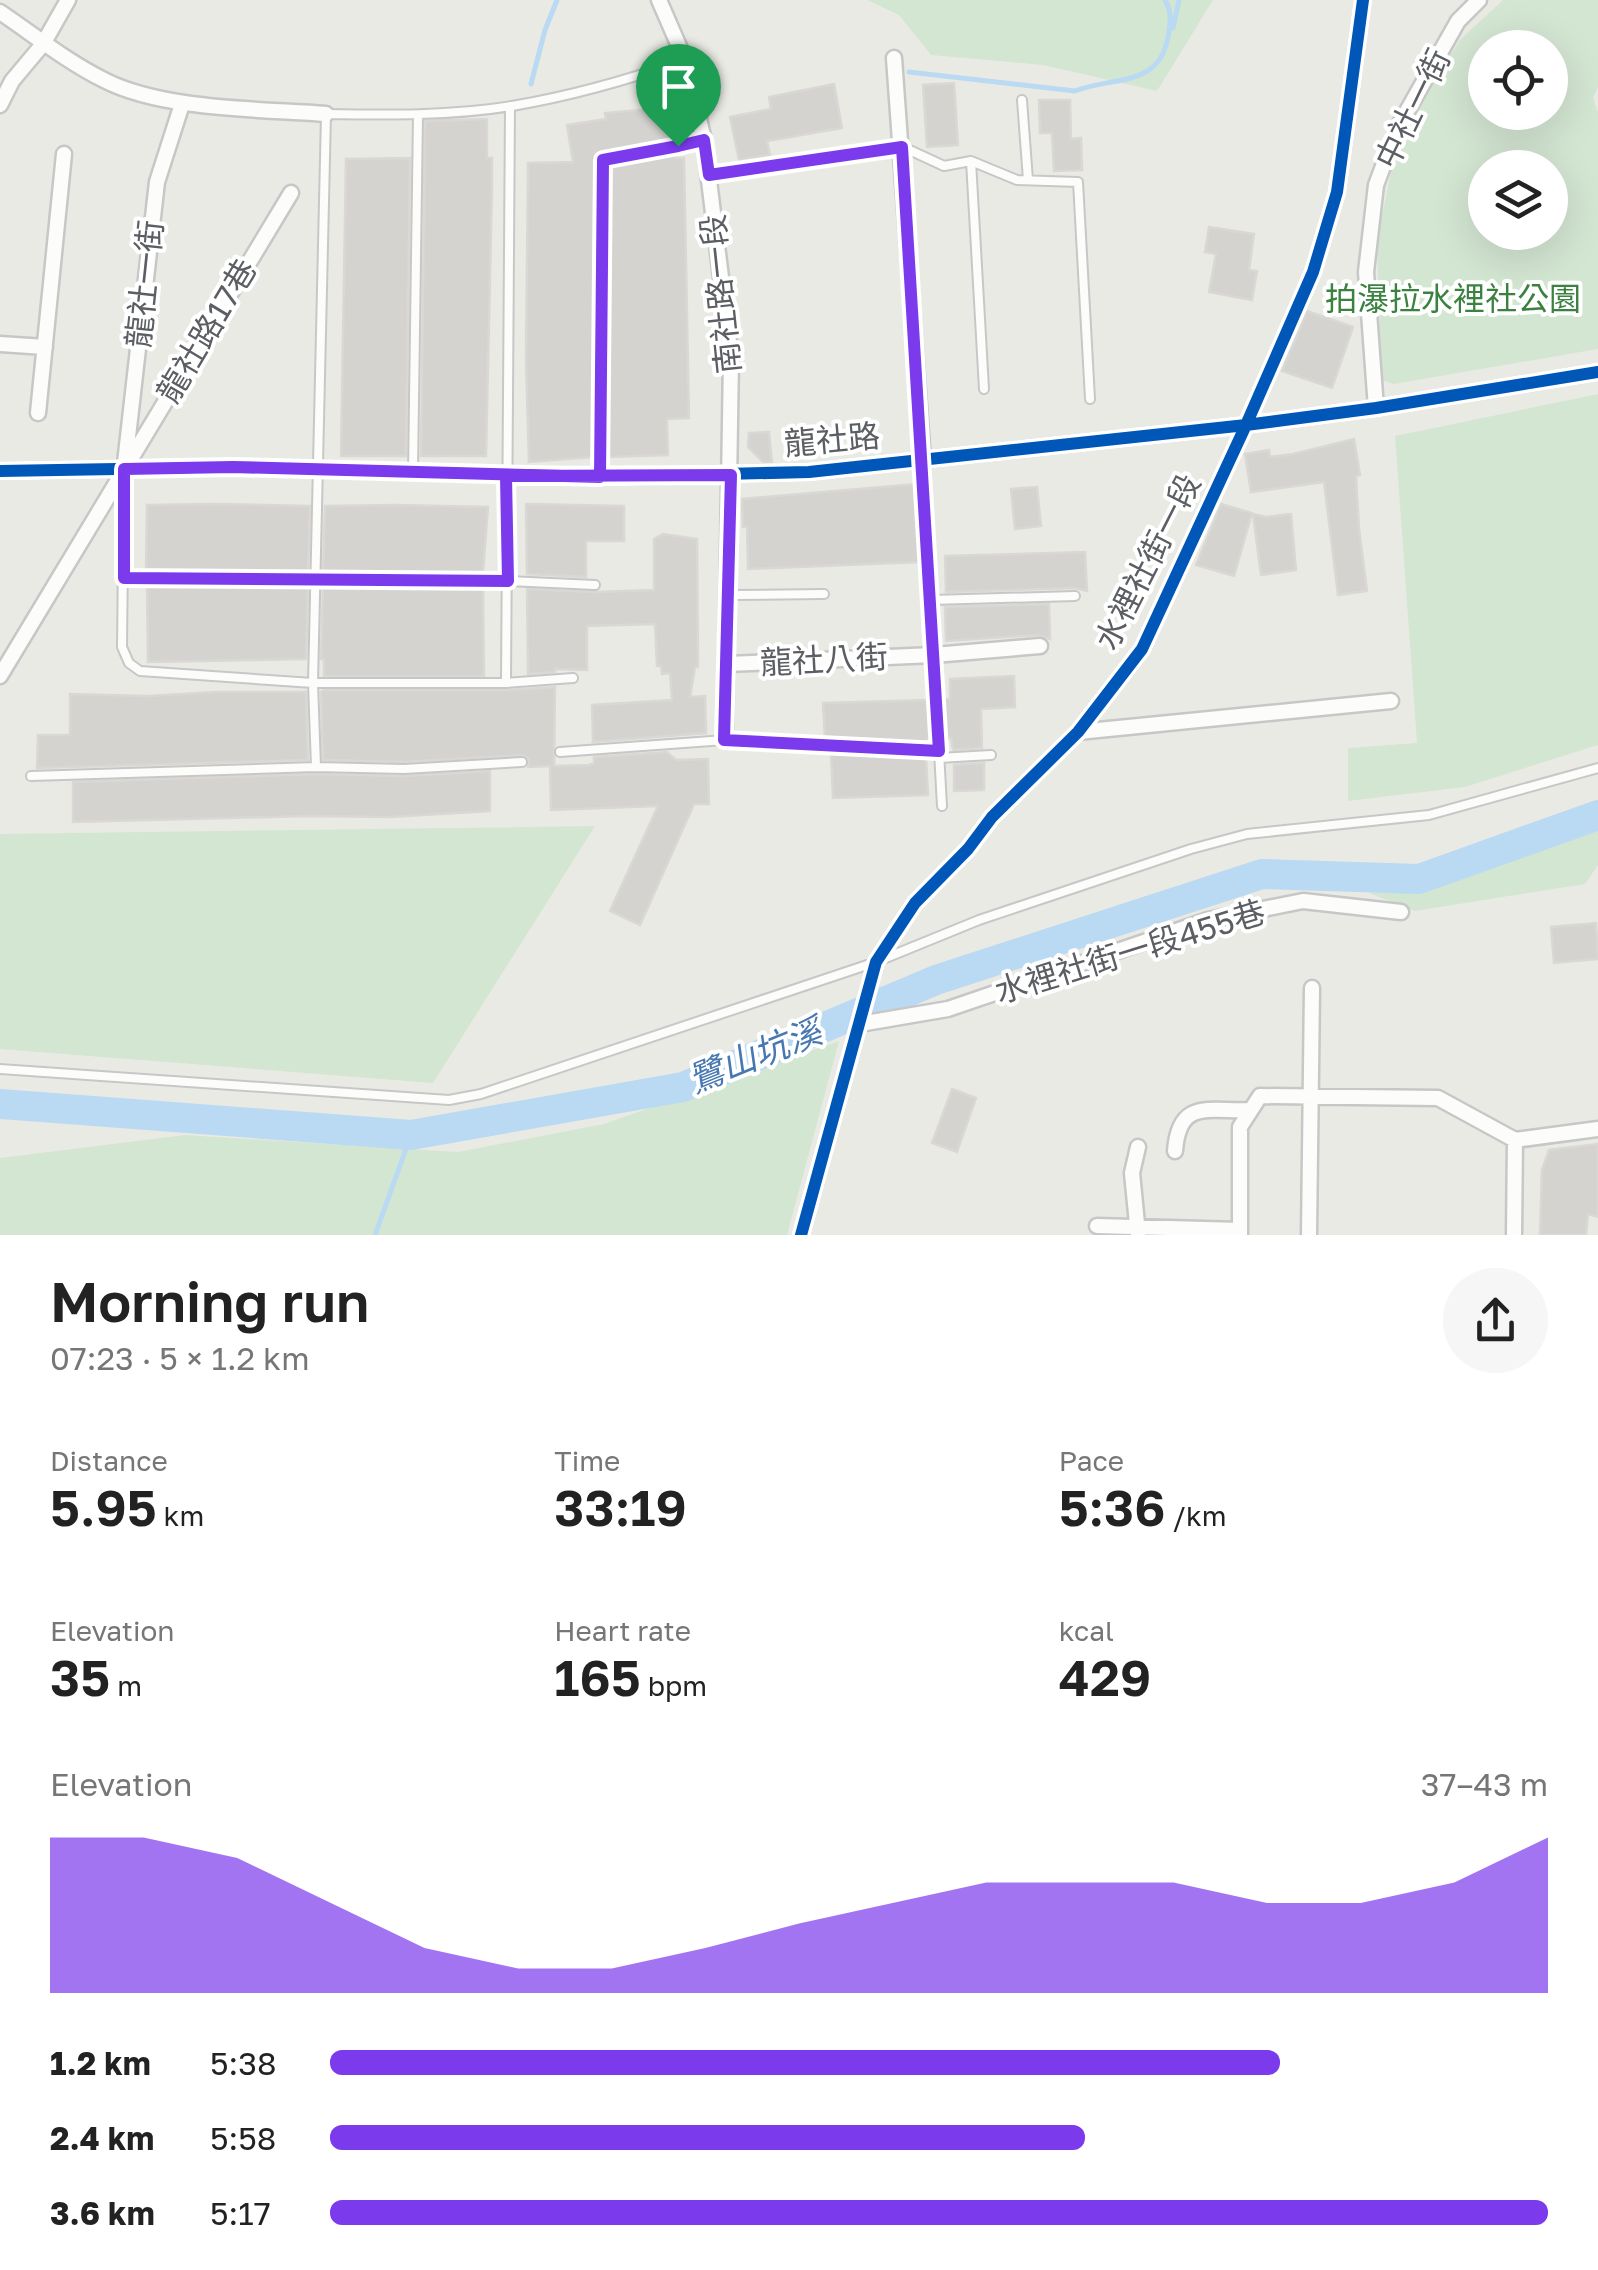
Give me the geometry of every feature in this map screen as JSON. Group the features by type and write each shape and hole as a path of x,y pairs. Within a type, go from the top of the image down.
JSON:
{"street":[{"path":"0,105 68,0"},
{"name":"南社路一段","path":"660,0 685,60 704,140 731,358 731,475"},
{"name":"水裡社街一段","path":"860,1024 876,962 915,903 968,850 992,817 1078,732 1142,649 1313,272 1337,192 1363,0"},
{"name":"中社一街","path":"1376,408 1366,272 1376,185 1397,129 1458,21 1479,0"},
{"path":"0,12 43,44 107,82 182,104 326,114"},
{"path":"894,58 923,460"},
{"name":"龍社一街","path":"124,469 156,182 182,104"},
{"path":"709,175 902,147"},
{"path":"38,414 64,154"},
{"name":"龍社路17巷","path":"0,676 291,193"},
{"path":"0,344 45,347"},
{"name":"龍社路","path":"0,470 413,470 600,477 809,472 1376,408 1598,372"},
{"name":"龍社八街","path":"724,740 731,475"},
{"name":"龍社八街","path":"727,664 1040,646"},
{"path":"1078,732 1391,701"},
{"name":"水裡社街一段455巷","path":"860,1024 948,1009 1208,920 1303,900 1402,912"},
{"path":"1310,1235 1312,988"},
{"path":"801,1235 860,1024"},
{"path":"1097,1226 1240,1233 1240,1127 1260,1096 1438,1098 1514,1140 1598,1130"},
{"path":"1175,1151 1182,1120 1192,1112 1251,1110"},
{"path":"1514,1140 1514,1235"},
{"path":"1138,1146 1132,1173 1138,1231"}],"lane":[{"path":"316,766 313,683 326,114 418,115 510,106 626,80 685,60"},
{"path":"1022,100 1028,180"},
{"path":"506,683 510,106"},
{"path":"413,470 418,115"},
{"path":"600,477 603,160 704,140"},
{"path":"902,147 944,166 971,161 1017,180 1078,182 1090,399"},
{"path":"971,161 984,389"},
{"path":"923,460 942,806"},
{"path":"124,469 122,647 129,663 140,671 313,683 506,683 574,678"},
{"path":"124,578 594,585"},
{"path":"728,595 824,594"},
{"path":"931,600 1075,596"},
{"path":"560,752 724,740 991,755"},
{"path":"31,776 316,766 404,769 522,762"},
{"path":"0,1070 450,1100 481,1094 876,962 979,920 1247,834 1429,815 1598,768"}],"green space":[{"path":"867,0 1213,0 1157,91 1043,65 931,55 899,15"},
{"name":"拍瀑拉水裡社公園","path":"1503,0 1598,0 1598,87 1593,98 1598,112 1598,349 1394,384 1381,380 1377,241 1399,132 1468,33 1468,130 1568,130 1568,30 1471,30"},
{"path":"1598,394 1598,745 1465,787 1348,801 1348,748 1417,743 1395,436"},
{"path":"595,826 433,1083 0,1049 0,834"},
{"path":"1598,830 1598,865 1585,884 1415,911 1369,893 1425,891"},
{"path":"839,1041 787,1235 0,1235 0,1158 185,1135 458,1152 604,1124"}],"building":[{"path":"954,83 958,145 927,147 923,85"},
{"path":"834,84 842,128 767,141 770,155 739,160 730,117 771,109 769,97"},
{"path":"1039,100 1070,100 1071,139 1081,138 1082,170 1054,171 1052,133 1040,133"},
{"path":"670,107 674,138 602,152 596,158 593,457 529,462 528,163 573,162 567,125 606,119 605,113"},
{"path":"487,119 492,186 486,456 421,456 425,121"},
{"path":"675,153 676,158 684,158 689,418 667,419 668,455 608,457 610,165"},
{"path":"410,158 406,456 341,456 346,159"},
{"path":"1209,227 1254,234 1249,270 1257,271 1252,300 1209,292 1216,254 1205,252"},
{"path":"1307,311 1353,327 1332,388 1282,371"},
{"path":"769,432 772,462 763,462 748,447 749,433"},
{"path":"1354,439 1367,591 1338,595 1324,482 1251,492 1245,454 1269,450 1270,457 1293,454"},
{"path":"916,484 919,562 748,569 742,499"},
{"path":"1037,487 1041,526 1015,529 1011,489"},
{"path":"526,504 624,506 624,541 586,541 586,577 527,574"},
{"path":"1221,504 1252,513 1234,576 1196,565"},
{"path":"147,505 310,506 308,572 146,571"},
{"path":"325,506 488,507 483,573 323,572"},
{"path":"1253,514 1291,514 1296,570 1261,575"},
{"path":"663,534 697,539 698,667 690,697 705,696 706,733 593,742 592,705 672,700 670,673 662,674 661,666 657,666 655,624 587,626 587,670 555,669 528,674 527,589 654,590 654,539"},
{"path":"1085,552 1087,591 1075,588 946,592 945,556"},
{"path":"147,586 308,587 306,659 148,662"},
{"path":"323,587 483,588 484,676 324,676"},
{"path":"1049,604 1050,639 1039,635 946,641 945,607"},
{"path":"1014,676 1015,707 981,709 982,748 953,750 951,738 946,739 944,699 950,699 950,679"},
{"path":"555,687 554,766 589,765 594,763 594,757 667,752 676,760 708,759 709,804 694,804 640,925 610,911 658,806 551,810 550,766 528,767 529,759 523,755 404,762 323,760 324,690"},
{"path":"306,692 308,760 37,768 38,735 70,735 70,694 148,696"},
{"path":"929,700 931,739 926,739 926,743 825,738 823,703"},
{"path":"831,753 926,758 928,795 833,798"},
{"path":"984,763 984,790 954,791 954,765"},
{"path":"490,771 490,811 390,817 73,822 73,782"},
{"path":"1596,923 1598,959 1554,963 1551,927"},
{"path":"952,1089 976,1098 957,1152 932,1143"},
{"path":"1598,1144 1598,1217 1588,1214 1586,1235 1540,1235 1542,1170 1549,1150"}],"waterway":[{"path":"531,84 557,0"},
{"path":"909,72 1075,91 1135,77 1157,63 1165,50 1170,19 1165,0"},
{"path":"1173,28 1179,0"},
{"name":"鷺山坑溪","path":"0,1104 411,1135 683,1087 936,980 1262,874 1419,879 1598,815"},
{"path":"375,1235 411,1135"}],"cycle path":[{"path":"801,1235 876,962 915,903 968,849 992,817 1078,732 1142,649 1246,425 1313,272 1337,192 1363,0"},
{"path":"0,471 233,467 600,477 809,472 1246,425 1598,372"}],"route":[{"path":"678,146 603,160 600,477 413,470 124,469 124,578 508,581 506,476 600,477 731,475 724,740 939,751 902,147 709,175 704,140 678,146"}]}
